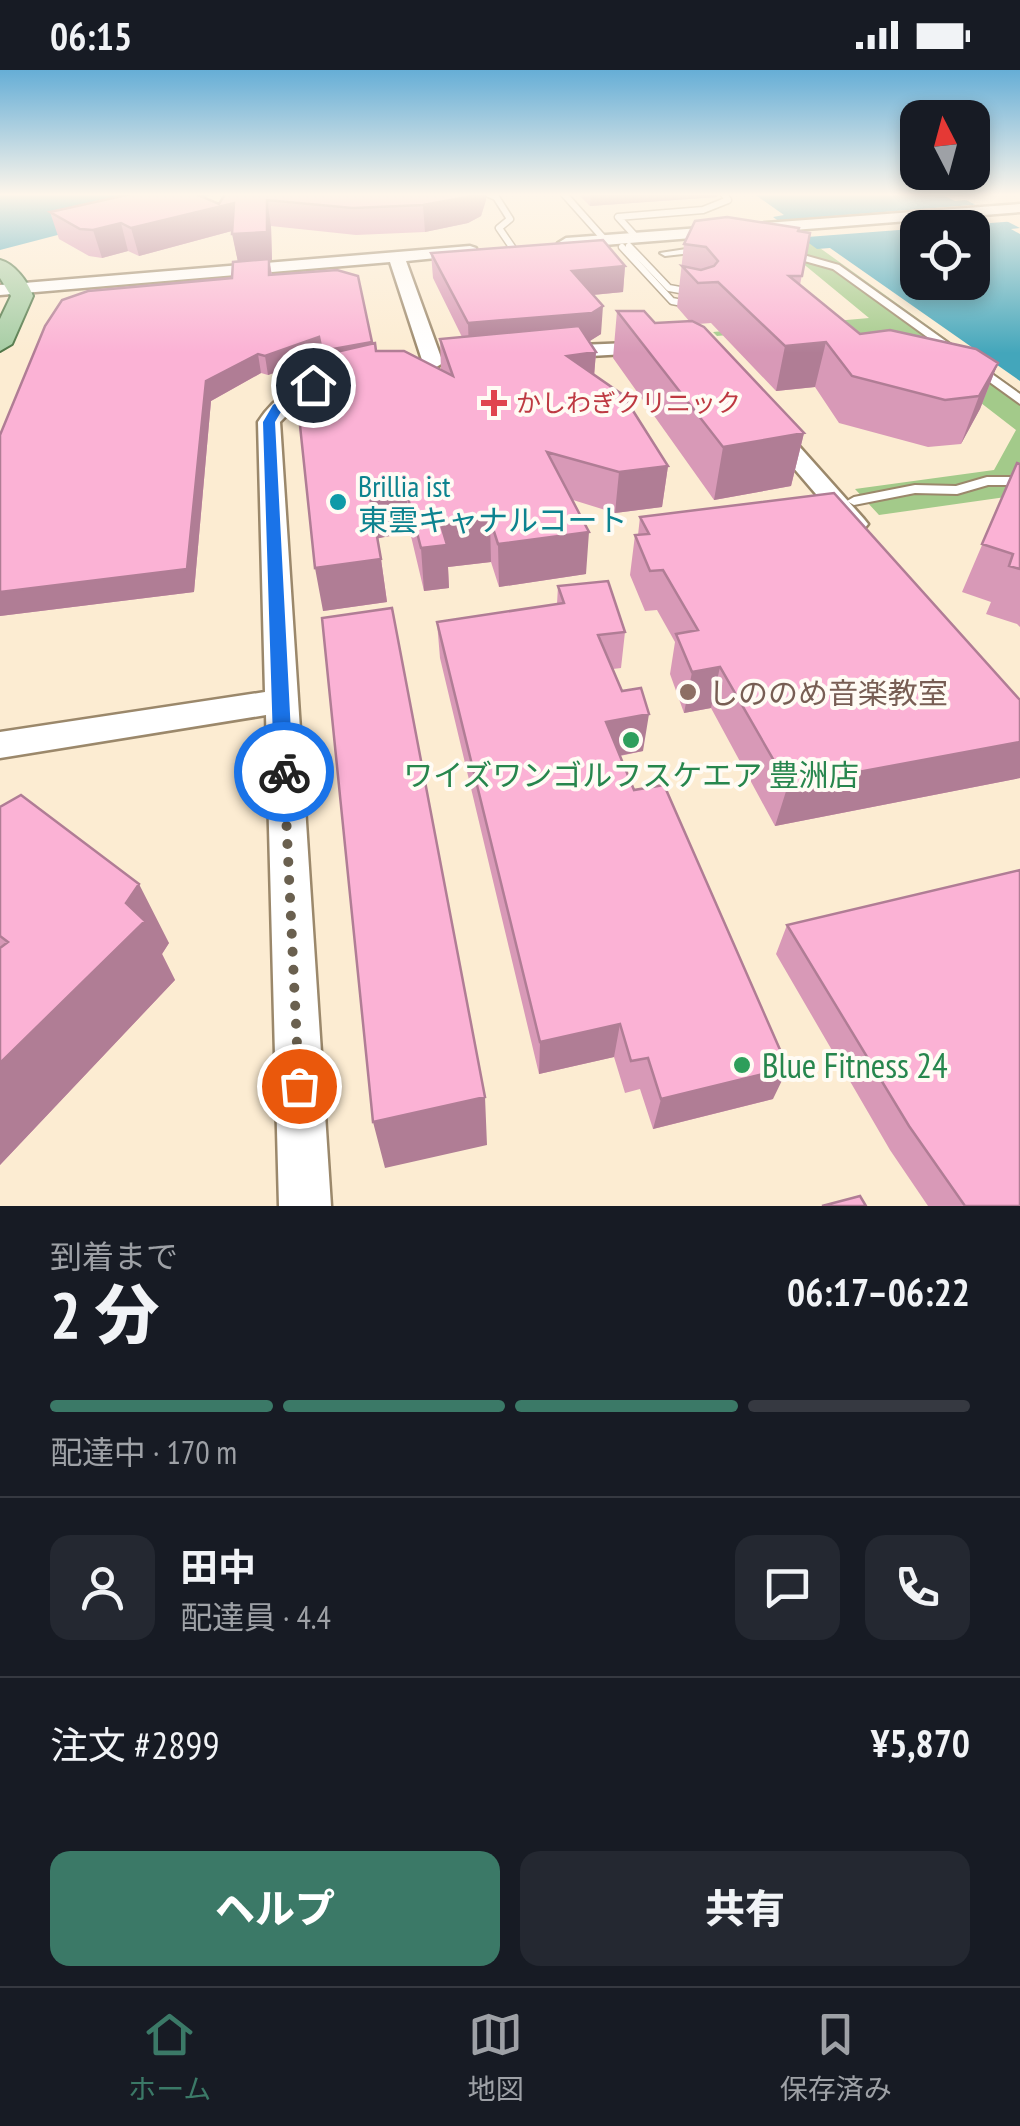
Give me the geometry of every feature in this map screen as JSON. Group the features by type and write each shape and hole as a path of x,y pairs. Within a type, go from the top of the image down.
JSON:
{"main road":[{"path":"0,266 10,292 0,344"}],"street":[{"path":"528,250 551,247"},
{"path":"10,292 578,247"},
{"path":"665,252 721,248"},
{"path":"774,249 836,267 1020,400"},
{"path":"10,292 130,277 487,258"},
{"path":"398,261 433,363"},
{"path":"0,266 48,276 130,277"},
{"path":"528,354 628,346 677,353"},
{"path":"399,367 463,360"},
{"path":"305,1206 269,422 277,408 298,392 358,372"},
{"path":"759,416 874,545"},
{"path":"854,501 915,489 956,490 987,480 1020,481"},
{"path":"0,745 280,701"}],"lane":[{"path":"524,247 528,250"},
{"path":"631,247 672,301 686,305 702,299 668,288 632,247"}],"green space":[{"path":"819,247 1020,392 1020,495 879,515 855,489 994,470 1016,430 902,342 792,329 717,336 713,332 869,318 795,257 687,254 682,249"}],"water":[{"path":"814,247 900,247 900,297 830,248"},
{"path":"990,247 1020,247 1020,381 904,300 990,300"}],"building":[{"path":"510,247 609,247 625,266 572,271 603,306 592,313 468,323 431,253"},
{"path":"706,247 807,247 802,276 789,276 860,334 890,330 976,349 998,363 979,396 945,400 852,376 826,342 785,346 718,282 698,283 682,266 701,270 718,261"},
{"path":"269,259 269,275 337,270 358,276 372,342 322,351 319,337 265,356 258,354 206,381 187,569 0,592 0,435 45,326 62,300 88,291 232,278 233,262"},
{"path":"617,311 644,311 655,323 692,321 704,327 804,433 723,447"},
{"path":"579,326 596,352 567,356 623,395 668,466 619,472 547,452 589,532 498,544 490,519 441,525 447,545 421,548 406,490 370,497 381,559 315,568 295,378 326,374 323,355 375,343 376,351 404,351 453,376 440,339"},
{"path":"1017,463 1020,569 1009,566 1013,554 982,544"},
{"path":"834,493 1020,700 1020,742 788,785 720,667 692,672 676,634 698,630 663,570 650,571 635,535 649,534 640,517"},
{"path":"608,581 625,632 598,635 622,691 641,688 649,714 606,722 634,790 664,785 788,1068 661,1099 648,1058 631,1061 620,1024 540,1042 437,622 564,603 558,586"},
{"path":"392,608 485,1097 373,1122 322,618"},
{"path":"21,795 139,884 126,903 145,921 0,1063 0,948 8,942 0,936 0,807"},
{"path":"1020,870 1020,1206 965,1206 909,1126 787,925"},
{"path":"860,1196 866,1206 822,1206"}],"way so far":[{"path":"284,772 299,1086"}],"place":[{"name":"かしわぎクリニック","path":"494,403"},
{"name":"Brillia ist 東雲キャナルコート","path":"338,502"},
{"name":"しののめ音楽教室","path":"688,692"},
{"name":"ワイズワンゴルフスケエア 豊洲店","path":"631,740"},
{"name":"Blue Fitness 24","path":"742,1065"}],"route":[{"path":"284,772 269,422 277,408 313,385"}]}
